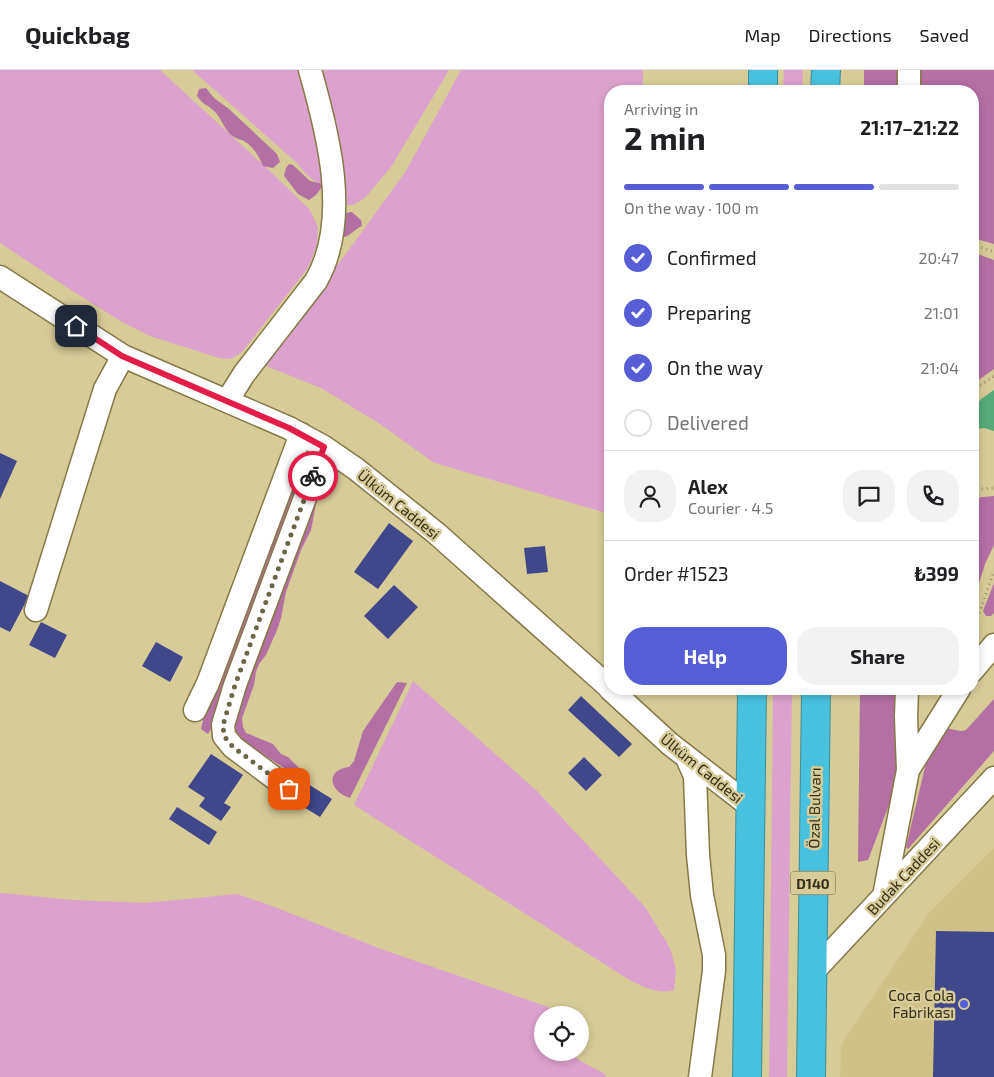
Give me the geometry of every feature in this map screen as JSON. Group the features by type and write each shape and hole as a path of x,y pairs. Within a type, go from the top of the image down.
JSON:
{"highway":[{"path":"763,70 763,85"},
{"path":"826,70 826,85"},
{"path":"747,1077 752,695"},
{"name":"Özal Bulvarı","path":"811,1077 816,695"}],"street":[{"path":"227,402 244,374 316,281 324,268 328,252 332,224 332,174 324,119 310,70"},
{"path":"909,70 909,85"},
{"name":"Ülküm Caddesi","path":"0,277 122,356 301,434 324,447 356,469 436,533 604,684"},
{"path":"36,610 105,389 122,356"},
{"path":"195,710 208,683 301,434"},
{"path":"289,789 233,747 224,736 223,725 235,685 324,447"},
{"name":"Ülküm Caddesi","path":"617,695 687,758 750,806"},
{"path":"884,896 908,770 907,695"},
{"path":"908,770 955,695"},
{"path":"687,758 695,776 698,855 702,895 714,954 714,971 700,1077"},
{"name":"Budak Caddesi","path":"812,974 994,778"}],"path":[{"path":"979,247 994,252"},
{"path":"979,386 994,376"},
{"path":"979,489 994,488"},
{"path":"979,616 994,572"},
{"path":"979,639 983,658"}],"shaded area":[{"path":"0,70 160,70 310,210 318,227 317,245 308,268 242,352 231,359 219,358 150,336 122,322 0,243"},
{"path":"192,70 304,70 319,128 324,184 315,181 309,176 297,163"},
{"path":"321,70 449,70 391,167 365,198 353,205 344,205"},
{"path":"461,70 643,70 643,85 604,85 604,512 433,462 380,424 321,388 261,364 351,247 406,171"},
{"path":"784,70 803,70 802,85 783,85"},
{"path":"864,70 903,70 903,85 864,85"},
{"path":"917,70 994,70 994,244 979,240 979,85 917,85"},
{"path":"206,88 214,98 229,109 277,154 280,162 273,168 263,166 250,145 230,134 216,113 197,96 199,89"},
{"path":"289,164 293,165 310,181 324,184 316,195 309,200 298,194 284,176"},
{"path":"352,212 361,220 362,226 345,237 341,235 341,219 346,213"},
{"path":"979,255 994,260 994,369 979,380"},
{"path":"994,390 994,431 984,428 979,429 979,402"},
{"path":"305,452 308,453 293,502 213,726 208,734 201,729 206,707"},
{"path":"322,471 325,478 318,494 311,530 301,550 286,592 277,630 256,672 254,685 242,718 246,733 273,744 281,754 288,757 301,770 301,779 244,742 231,729"},
{"path":"994,496 994,545 979,584 979,497"},
{"path":"994,583 994,613 991,616 986,616 983,611"},
{"path":"413,681 537,791 645,907 670,948 676,970 674,990 657,991 631,981 354,805"},
{"path":"397,682 407,683 350,798 343,795 334,786 333,777 336,772 349,767 354,761 363,731"},
{"path":"773,695 792,695 787,1077 769,1077"},
{"path":"860,695 900,695 897,784 868,860 858,862"},
{"path":"994,699 994,751 908,849 906,847 928,755 945,728 966,730"},
{"path":"994,848 994,1077 840,1077 841,1045 928,914"},
{"path":"0,893 74,900 145,903 237,894 381,949 545,1006 534,1006 534,1061 582,1061 605,1074 606,1077 0,1077"}],"building":[{"path":"0,453 17,461 0,499"},
{"path":"389,523 413,541 378,589 354,572"},
{"path":"545,546 548,572 527,574 524,548"},
{"path":"0,581 29,596 10,632 0,627"},
{"path":"394,585 418,607 388,639 364,616"},
{"path":"41,622 67,635 55,658 29,645"},
{"path":"156,642 183,657 170,682 142,666"},
{"path":"581,696 632,744 619,757 568,710"},
{"path":"211,754 243,775 224,803 231,807 221,821 199,806 205,798 188,787"},
{"path":"584,757 602,775 586,791 568,773"},
{"path":"308,784 332,799 320,817 297,803"},
{"path":"177,807 217,832 209,845 169,819"},
{"name":"Coca Cola Fabrikası","path":"936,931 994,932 994,1077 933,1077"}],"way so far":[{"path":"289,789 233,747 224,736 223,725 235,685 313,476"}],"place":[{"name":"Coca Cola Fabrikası","path":"964,1004"}],"route":[{"path":"76,326 122,356 289,428 324,447 313,476"}]}
